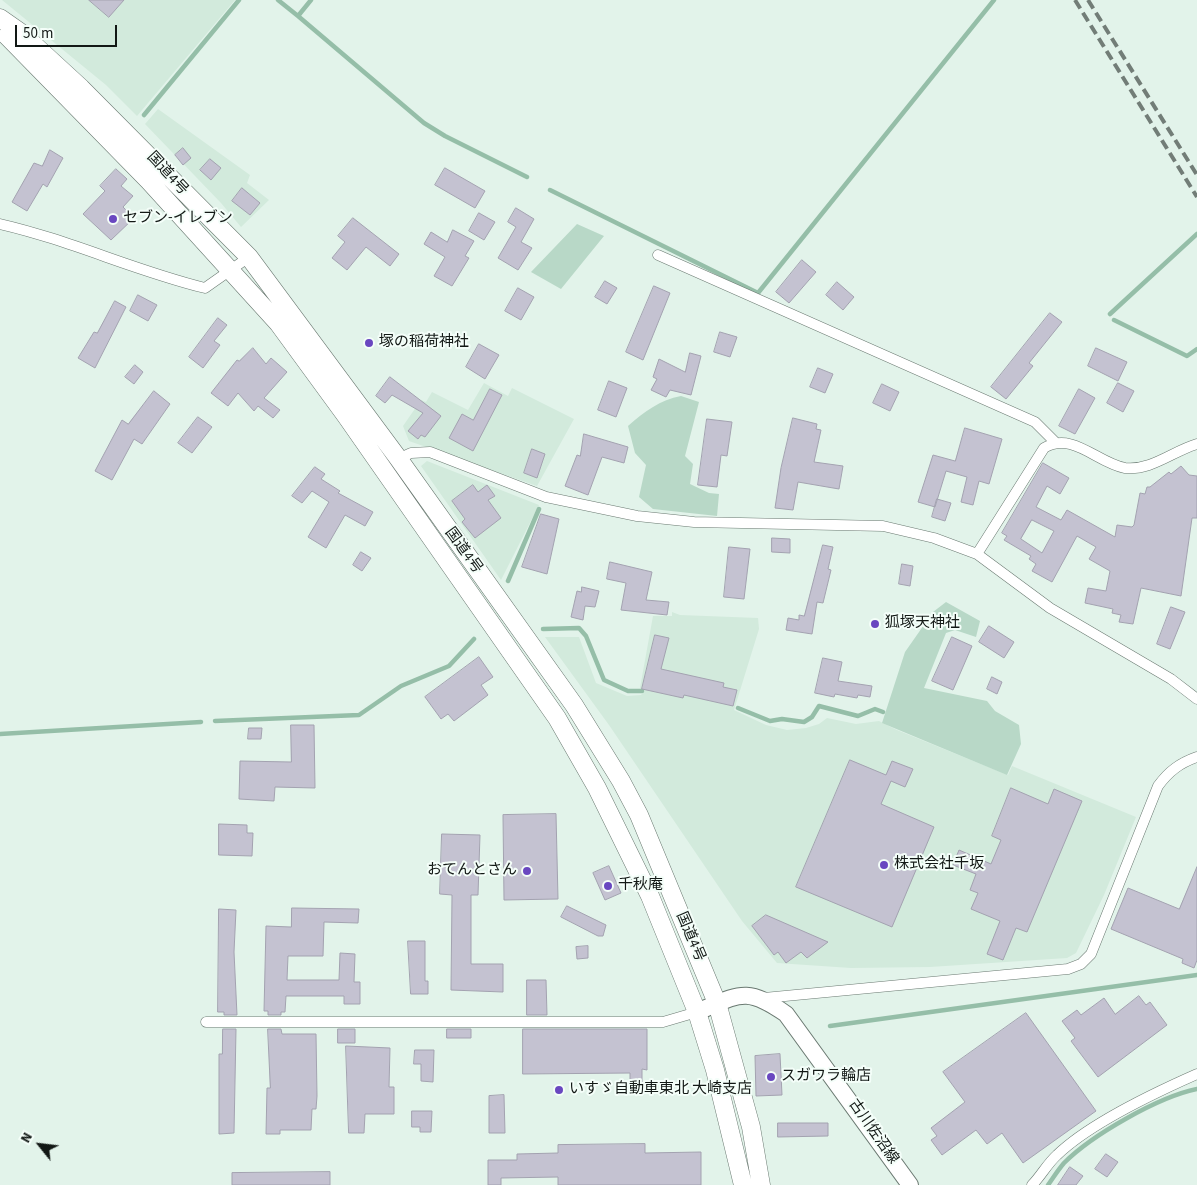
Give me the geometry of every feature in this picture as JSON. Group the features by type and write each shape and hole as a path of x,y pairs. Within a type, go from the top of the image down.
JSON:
{"highway":[{"name":"国道4号","path":"0,18 20,32 81,88 249,257 398,458 574,705 621,781 639,815 717,1004 751,1128 761,1185"},
{"name":"国道4号","path":"0,29 143,174 278,323 383,468 557,718 597,788 650,896 697,1012 718,1079 743,1185"}],"main road":[{"path":"697,1012 749,994 764,998"},
{"name":"古川佐沼線","path":"764,998 792,1020 910,1185"}],"street":[{"path":"0,224 52,238 170,280 205,288 249,257"},
{"path":"658,255 1035,422 1055,442"},
{"path":"977,554 1044,448 1055,442 1070,444 1123,468 1139,469 1197,444"},
{"path":"383,468 398,458 411,453 430,452 546,497 637,516 694,522 883,526 934,538 977,554 1050,608 1171,679 1197,699"},
{"path":"764,998 1068,969 1082,964 1091,954 1158,786 1167,774 1182,762 1197,756"},
{"path":"206,1022 663,1022 697,1012"},
{"path":"1032,1185 1056,1156 1077,1139 1150,1096 1197,1074"}],"shaded area":[{"path":"2,0 235,0 137,116 106,85"},
{"path":"158,109 250,175 247,183 269,200 241,227 221,203 145,124"},
{"path":"577,224 604,236 561,289 531,272"},
{"path":"484,383 508,396 512,388 574,419 537,486 409,441 403,426 421,400 426,402 432,392 468,410"},
{"path":"681,396 699,402 685,456 693,464 690,484 709,493 719,494 717,516 653,509 639,497 646,465 635,453 628,426 653,407 666,400"},
{"path":"427,461 539,505 501,580 421,466"},
{"path":"946,602 980,621 976,637 955,630 946,633 924,688 987,701 995,711 1019,725 1021,744 1007,775 882,723 905,652 933,612"},
{"path":"672,612 680,615 758,618 759,629 734,710 766,725 787,730 806,728 819,724 827,718 856,724 879,721 1008,775 1012,766 1136,817 1104,895 1076,953 1067,958 930,967 851,968 777,963 742,921 609,725 545,637 579,637 596,683 627,696 641,695 644,691 640,688 653,616 672,616"}],"building":[{"path":"89,0 124,0 109,17"},
{"path":"183,148 191,158 183,165 175,155"},
{"path":"50,150 63,158 47,187 43,184 27,211 12,202 34,163 42,166"},
{"path":"210,159 221,168 211,180 200,170"},
{"path":"445,168 485,191 475,208 435,185"},
{"path":"116,169 127,179 121,186 133,196 123,207 134,218 111,240 83,214 105,191 100,186"},
{"path":"242,188 260,203 250,215 232,201"},
{"path":"516,208 534,219 521,242 532,248 518,270 498,258 516,227 508,222"},
{"path":"479,213 495,222 484,240 469,231"},
{"path":"353,218 399,254 390,266 366,247 347,270 332,258 345,242 338,236"},
{"path":"453,230 474,241 465,256 469,258 452,286 434,276 445,257 424,244 431,232 447,242"},
{"path":"802,260 816,272 789,303 776,292"},
{"path":"605,281 617,288 607,304 595,297"},
{"path":"837,282 854,297 843,310 826,295"},
{"path":"654,286 670,293 643,360 626,352"},
{"path":"518,288 534,297 521,320 505,311"},
{"path":"138,295 157,305 148,321 130,311"},
{"path":"115,301 126,307 95,368 78,358 94,332 97,333"},
{"path":"1050,313 1062,322 1029,363 1033,366 1006,399 991,387"},
{"path":"218,318 227,325 214,341 220,345 203,368 189,357"},
{"path":"720,332 737,337 730,357 714,352"},
{"path":"479,344 499,355 485,379 466,367"},
{"path":"253,348 266,364 271,358 287,372 264,398 280,410 273,418 258,406 254,411 238,393 228,406 211,393 237,360 239,361"},
{"path":"1096,348 1127,362 1118,381 1088,366"},
{"path":"690,353 701,356 691,395 670,390 666,397 651,390 657,379 653,377 659,359 685,372"},
{"path":"135,365 143,372 134,384 125,377"},
{"path":"818,368 833,374 825,393 810,387"},
{"path":"390,377 441,416 425,437 421,435 418,439 408,431 423,413 392,395 385,403 376,396"},
{"path":"609,381 627,388 616,417 598,410"},
{"path":"1118,383 1134,391 1123,412 1107,403"},
{"path":"882,384 899,392 890,411 873,403"},
{"path":"490,389 502,395 473,451 449,438 462,414 473,420"},
{"path":"1079,389 1095,398 1075,434 1059,426"},
{"path":"154,391 170,404 142,444 134,439 112,480 95,471 122,420 128,424"},
{"path":"198,417 212,427 192,453 178,443"},
{"path":"793,418 817,424 816,429 821,430 814,462 843,466 839,489 798,482 793,510 775,508 781,468"},
{"path":"707,419 732,422 727,456 721,455 717,487 698,485"},
{"path":"965,428 1002,439 989,484 979,481 973,505 961,502 967,477 946,471 935,507 918,502 933,455 955,461"},
{"path":"584,434 628,447 624,463 602,457 588,495 565,486 577,455 580,456"},
{"path":"532,449 545,454 537,478 524,473"},
{"path":"1043,463 1069,478 1060,494 1047,486 1036,507 1061,520 1067,510 1115,537 1117,525 1132,527 1134,525 1140,493 1145,494 1147,487 1150,487 1169,472 1171,474 1181,466 1189,475 1197,476 1197,518 1192,518 1181,596 1141,588 1133,624 1119,622 1121,615 1112,613 1113,609 1085,603 1088,588 1106,591 1110,571 1089,559 1096,547 1077,536 1052,582 1032,571 1036,564 1029,559 1031,556 1004,540 1007,536 1002,533","holes":["1032,520 1054,531 1042,553 1021,539"]},
{"path":"315,467 325,474 321,479 340,491 338,493 373,512 365,526 345,515 326,548 308,537 329,502 312,491 302,503 292,496"},
{"path":"473,485 478,492 487,485 495,496 488,500 501,518 475,538 462,522 465,519 452,501"},
{"path":"937,499 951,503 945,521 932,517"},
{"path":"541,514 559,519 547,574 522,567"},
{"path":"772,538 790,539 790,553 772,552"},
{"path":"823,545 833,547 828,569 831,570 823,603 817,602 812,634 786,630 788,618 799,620 799,615 804,616"},
{"path":"729,547 750,549 744,599 724,597"},
{"path":"361,552 371,558 362,571 353,565"},
{"path":"610,562 652,572 646,600 669,602 667,615 621,610 626,583 607,579"},
{"path":"902,564 913,566 910,586 899,584"},
{"path":"582,587 599,591 595,607 585,606 583,620 571,617 577,591 581,592"},
{"path":"1171,607 1185,612 1170,649 1157,644"},
{"path":"989,626 1014,642 1004,658 979,642"},
{"path":"655,635 669,638 661,669 724,683 723,687 737,690 733,706 684,695 683,698 642,689"},
{"path":"952,637 972,646 953,690 932,681"},
{"path":"479,657 493,677 481,685 488,695 454,721 448,714 441,719 425,697"},
{"path":"823,658 842,662 838,681 872,686 870,697 858,695 857,698 835,694 834,697 815,693"},
{"path":"992,677 1002,682 997,694 987,689"},
{"path":"291,725 314,725 315,788 275,787 274,801 239,799 240,761 291,762"},
{"path":"249,728 262,728 261,739 248,739"},
{"path":"850,760 886,775 892,761 913,769 905,787 891,781 881,804 934,827 892,927 796,887"},
{"path":"1011,788 1048,804 1054,789 1082,801 1027,932 1016,928 1003,960 987,954 1000,921 971,909 978,893 970,890 976,874 953,865 959,850 991,864 1001,840 992,836"},
{"path":"556,814 558,899 504,900 503,815"},
{"path":"219,824 247,825 247,833 253,833 252,856 219,855"},
{"path":"442,834 480,835 478,895 471,895 471,964 503,964 503,992 451,990 452,895 440,894"},
{"path":"609,866 621,893 605,900 593,873"},
{"path":"1197,867 1197,960 1194,968 1182,963 1183,959 1111,929 1128,888 1179,909"},
{"path":"567,906 606,925 603,936 598,936 561,917"},
{"path":"292,908 359,909 358,923 324,922 323,956 288,956 287,980 339,980 340,953 355,954 354,982 360,982 360,1004 344,1004 344,996 286,996 285,1012 281,1012 281,1015 268,1015 268,1011 264,1011 266,926 291,927"},
{"path":"219,909 236,910 234,952 237,1015 224,1015 224,1012 218,1012"},
{"path":"766,915 828,942 807,958 801,952 786,963 778,952 774,955 752,926"},
{"path":"408,941 425,941 425,981 428,981 428,994 411,994"},
{"path":"588,946 588,958 577,959 576,947"},
{"path":"527,980 546,980 547,1015 527,1015"},
{"path":"1139,996 1146,1005 1150,1002 1167,1025 1098,1077 1071,1041 1075,1038 1062,1021 1077,1010 1081,1015 1104,998 1115,1014"},
{"path":"1026,1013 1096,1111 1023,1163 1002,1133 987,1144 976,1130 942,1155 931,1140 937,1136 931,1128 965,1102 943,1072"},
{"path":"223,1029 236,1029 234,1133 219,1134 219,1054 222,1054"},
{"path":"268,1029 281,1029 282,1034 316,1034 317,1096 316,1109 312,1109 311,1130 280,1130 280,1134 266,1134 267,1088 270,1088"},
{"path":"338,1029 355,1029 355,1043 338,1043"},
{"path":"447,1029 471,1029 471,1038 447,1038"},
{"path":"523,1029 647,1029 647,1070 642,1069 642,1094 630,1094 630,1073 523,1074"},
{"path":"346,1046 390,1048 389,1087 394,1087 394,1114 365,1114 364,1133 349,1133"},
{"path":"415,1050 434,1050 433,1082 421,1081 421,1064 414,1064"},
{"path":"780,1054 782,1095 756,1096 755,1056"},
{"path":"504,1095 505,1133 489,1133 489,1096"},
{"path":"412,1111 432,1111 431,1132 420,1132 420,1127 412,1127"},
{"path":"778,1123 828,1123 828,1136 778,1137"},
{"path":"645,1144 645,1153 701,1152 701,1185 558,1185 558,1177 501,1178 501,1185 488,1185 488,1160 517,1160 517,1154 558,1153 558,1145"},
{"path":"1106,1154 1118,1162 1107,1177 1095,1169"},
{"path":"1070,1167 1083,1176 1076,1185 1058,1185"},
{"path":"330,1172 330,1185 232,1185 232,1173"}],"waterway":[{"path":"144,115 239,0"},
{"path":"278,0 298,16 311,0"},
{"path":"550,190 758,293 994,0"},
{"path":"298,16 424,123 445,136 527,177"},
{"path":"1110,314 1197,234"},
{"path":"1114,320 1187,356 1197,349"},
{"path":"508,581 539,509"},
{"path":"543,629 579,628 586,636 604,680 628,691 642,691"},
{"path":"215,721 359,715 401,686 449,666 474,639"},
{"path":"738,708 770,721 782,719 804,722 812,717 819,706 858,716 875,709 883,712"},
{"path":"0,734 201,722"},
{"path":"830,1026 1197,975"},
{"path":"1048,1185 1064,1163 1108,1129 1164,1100 1197,1089"}],"railway":[{"path":"1075,0 1197,197"},
{"path":"1088,0 1197,175"}],"place":[{"name":"セブン-イレブン","path":"113,219"},
{"name":"塚の稲荷神社","path":"369,343"},
{"name":"狐塚天神社","path":"875,624"},
{"name":"株式会社千坂","path":"884,865"},
{"name":"おてんとさん","path":"527,871"},
{"name":"千秋庵","path":"608,886"},
{"name":"スガワラ輪店","path":"771,1077"},
{"name":"いすゞ自動車東北 大崎支店","path":"559,1090"}]}
